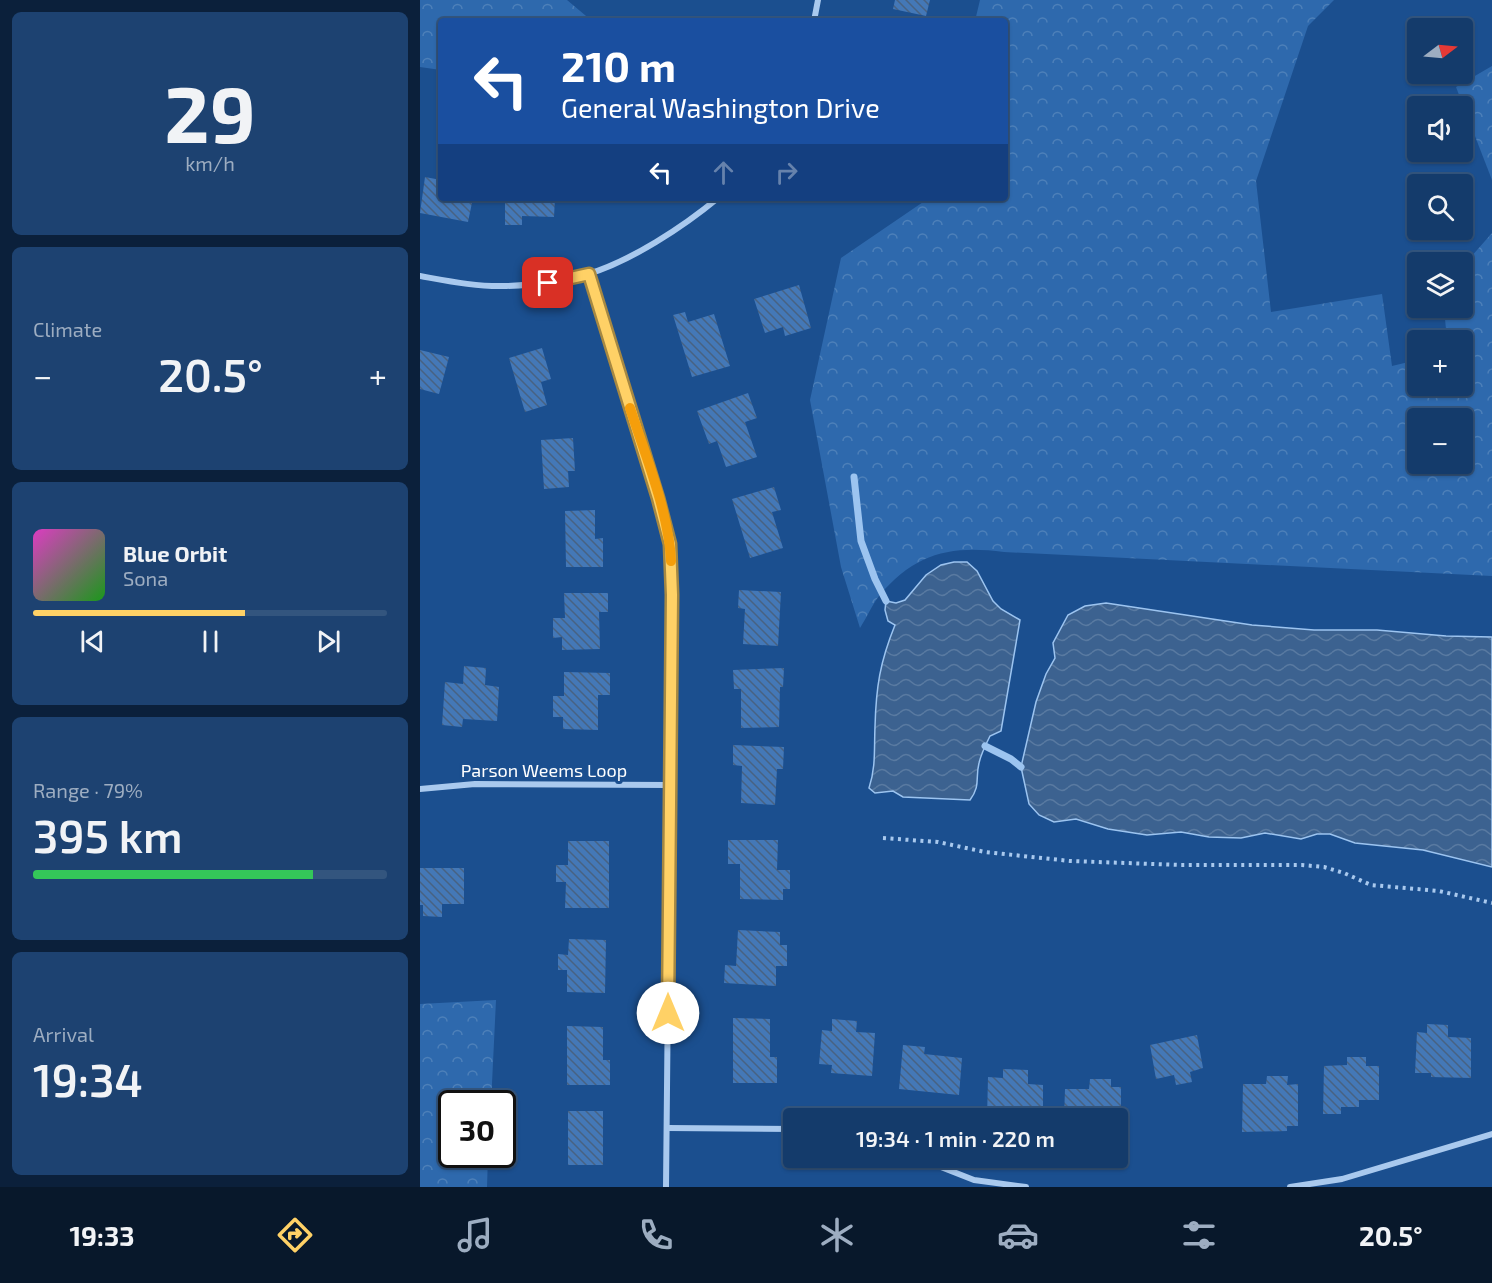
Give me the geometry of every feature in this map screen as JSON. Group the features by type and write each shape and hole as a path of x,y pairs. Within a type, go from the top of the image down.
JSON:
{"street":[{"path":"815,18 818,0"},
{"path":"420,276 460,283 504,286 548,283 589,274 629,256 671,232 714,201"},
{"path":"589,274 670,544 672,595 666,1187"},
{"name":"Parson Weems Loop","path":"420,789 475,784 669,785"},
{"path":"667,1128 783,1129"},
{"path":"1290,1187 1342,1179 1492,1134"},
{"path":"943,1168 974,1180 1026,1187"}],"path":[{"path":"883,838 938,842 984,852 1070,861 1324,867 1371,885 1439,891 1492,903"}],"green space":[{"path":"420,0 567,0 588,18 438,18 438,70 420,67"},
{"path":"980,0 1334,0 1308,26 1256,181 1271,312 1382,294 1392,366 1407,362 1407,396 1473,396 1473,330 1446,330 1445,318 1473,318 1473,255 1492,233 1492,576 967,550 935,555 906,570 879,596 860,628 841,567 810,400 841,258 925,201 1008,201 1008,18 976,18"},
{"path":"1492,66 1492,180 1473,131 1473,96 1459,96 1456,87 1461,84 1473,84 1473,77"},
{"path":"496,1000 492,1090 438,1090 438,1168 488,1168 487,1187 420,1187 420,1004"}],"water":[{"path":"967,562 977,571 993,601 1001,609 1020,620 1001,731 990,736 985,746 979,763 977,786 970,800 903,797 893,791 875,793 869,788 874,765 878,687 882,663 895,625 888,621 885,610 886,601 896,603 905,600 926,575 941,565"},
{"path":"1106,603 1252,625 1314,630 1377,630 1492,637 1492,867 1423,850 1355,843 1330,834 1317,834 1301,839 1265,833 1241,838 1209,837 1181,832 1147,835 1108,829 1076,819 1054,822 1039,815 1029,804 1021,767 1036,702 1046,674 1055,658 1053,643 1068,615 1085,606"}],"building":[{"path":"895,0 930,0 926,16 893,9"},
{"path":"425,177 438,179 438,201 472,201 468,222 420,213"},
{"path":"505,201 555,201 554,217 522,216 522,225 505,225"},
{"path":"799,285 811,328 785,336 783,327 765,333 754,299"},
{"path":"685,312 688,322 714,314 730,366 692,377 673,315"},
{"path":"542,348 551,379 541,382 547,405 525,412 509,358"},
{"path":"420,350 449,357 439,394 420,389"},
{"path":"748,393 757,418 745,422 757,457 726,467 717,441 709,444 697,411"},
{"path":"573,438 575,471 568,471 569,487 544,489 541,440"},
{"path":"774,487 781,510 772,512 783,548 750,558 732,499"},
{"path":"595,510 595,539 603,538 603,567 566,567 565,511"},
{"path":"739,590 781,592 778,646 743,644 745,609 738,608"},
{"path":"564,593 608,593 608,612 599,612 600,649 562,650 562,637 553,638 553,618 565,618"},
{"path":"464,666 486,668 485,685 499,687 497,721 463,719 462,727 442,725 445,682 463,684"},
{"path":"784,668 783,687 780,687 779,727 741,728 741,689 734,689 733,670"},
{"path":"564,672 610,673 610,695 598,695 598,730 563,729 563,717 553,717 553,696 564,696"},
{"path":"733,745 784,747 783,769 777,769 775,805 741,803 742,766 733,765"},
{"path":"728,840 778,840 777,870 790,870 790,889 783,889 783,900 740,899 740,864 728,864"},
{"path":"568,841 609,841 609,908 565,908 566,882 556,882 556,865 568,865"},
{"path":"420,868 464,868 464,904 442,904 442,917 423,916 423,905 420,905"},
{"path":"738,930 780,932 780,945 787,945 787,966 776,966 776,986 724,983 725,965 736,966"},
{"path":"569,939 606,940 605,993 567,992 567,970 558,970 558,954 568,955"},
{"path":"733,1018 770,1019 770,1057 777,1057 777,1083 733,1083"},
{"path":"832,1019 857,1021 856,1032 875,1033 872,1076 831,1073 832,1065 819,1064 822,1030 832,1031"},
{"path":"1427,1024 1448,1025 1448,1037 1471,1038 1471,1078 1431,1077 1431,1073 1415,1073 1417,1032 1427,1033"},
{"path":"567,1026 603,1027 603,1060 610,1060 610,1085 567,1085"},
{"path":"1197,1035 1203,1068 1190,1072 1192,1082 1176,1085 1174,1075 1156,1079 1150,1045"},
{"path":"903,1045 925,1047 924,1054 962,1058 959,1095 899,1089"},
{"path":"1347,1057 1366,1057 1366,1066 1379,1066 1379,1100 1359,1100 1359,1107 1341,1107 1341,1114 1323,1114 1324,1066 1347,1065"},
{"path":"1003,1069 1028,1070 1028,1084 1043,1085 1043,1108 987,1108 988,1077 1003,1078"},
{"path":"1267,1076 1288,1076 1287,1085 1298,1084 1298,1126 1287,1126 1287,1131 1242,1132 1243,1084 1266,1084"},
{"path":"1090,1079 1111,1079 1111,1087 1121,1087 1121,1108 1064,1108 1065,1089 1089,1089"},
{"path":"568,1111 603,1111 603,1165 568,1165"}],"waterway":[{"path":"854,477 861,541 886,601"},
{"path":"985,746 1011,759 1021,767"}],"slow traffic":[{"path":"630,408 658,498 670,544 671,561"}],"route":[{"path":"548,283 589,274 670,544 672,595 668,1013"}]}
